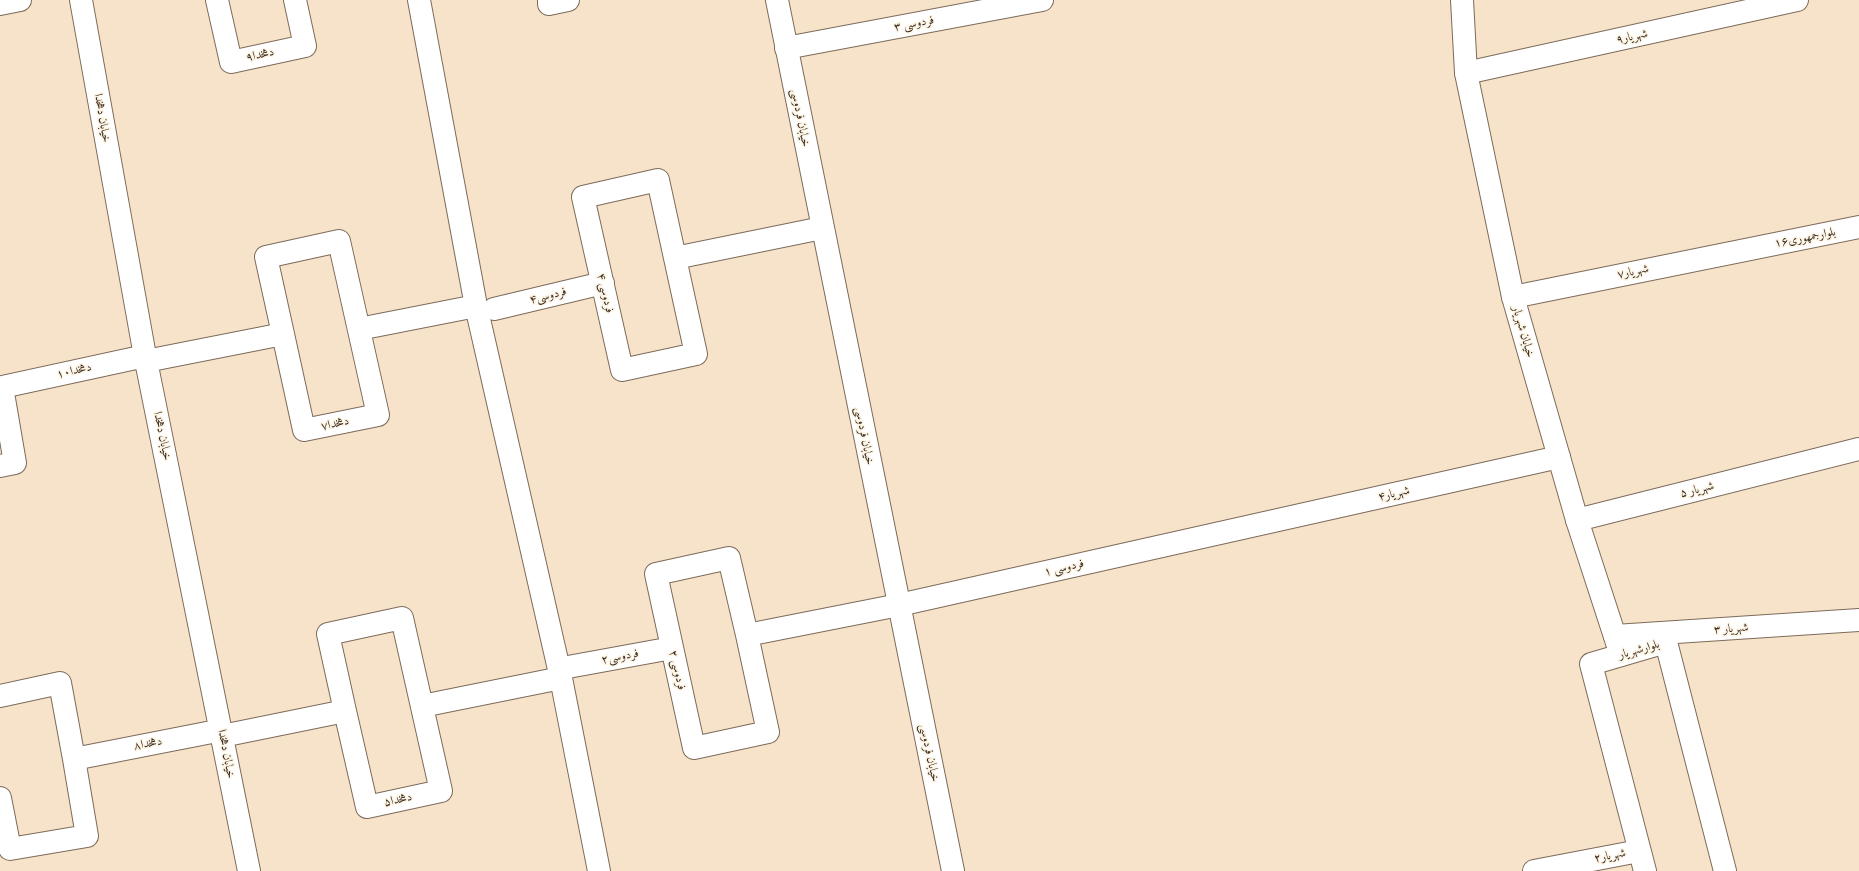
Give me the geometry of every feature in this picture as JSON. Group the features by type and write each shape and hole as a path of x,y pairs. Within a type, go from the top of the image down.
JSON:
{"street":[{"path":"0,4 20,0"},
{"name":"خیابان دهخدا","path":"81,0 146,358 249,871"},
{"name":"دهخدا۹","path":"217,0 231,62 305,46 295,0"},
{"path":"419,0 564,673 599,871"},
{"path":"549,0 550,4 568,0"},
{"name":"خیابان فردوسی","path":"777,0 898,605 953,871"},
{"name":"فردوسی ۳","path":"786,48 1042,0"},
{"name":"خیابان شهریار","path":"1462,0 1466,73 1513,297 1559,457 1618,646"},
{"name":"شهریار۹","path":"1466,73 1797,0"},
{"name":"فردوسی ۴","path":"658,180 675,258 696,354 622,370 583,197 658,180"},
{"name":"بلوارجمهوری۱۶","path":"1752,248 1859,227"},
{"path":"675,258 822,228"},
{"name":"دهخدا۷","path":"340,241 378,414 304,430 283,334 266,257 340,241"},
{"name":"شهریار۷","path":"1513,297 1752,248"},
{"name":"فردوسی۴","path":"485,307 603,283"},
{"path":"359,329 485,307"},
{"path":"146,358 283,334"},
{"name":"دهخدا۱۰","path":"0,466 16,463 1,383 146,358"},
{"name":"شهریار ۵","path":"1578,520 1859,448"},
{"name":"شهریار۴","path":"1229,531 1559,457"},
{"name":"فردوسی ۱","path":"898,605 1229,531"},
{"name":"فردوسی ۲","path":"729,558 746,635 768,732 694,748 656,574 729,558"},
{"path":"746,635 898,605"},
{"name":"دهخدا۵","path":"402,618 441,791 367,807 346,711 328,634 402,618"},
{"name":"شهریار ۳","path":"1618,646 1852,620"},
{"name":"بلوارشهریار","path":"1642,861 1591,664 1618,646 1666,642 1725,871"},
{"name":"فردوسی۲","path":"564,673 672,648"},
{"path":"422,706 564,673"},
{"path":"0,798 10,849 87,836 60,683 9,694"},
{"path":"222,733 346,711"},
{"name":"دهخدا۸","path":"74,759 222,733"},
{"name":"شهریار۲","path":"1534,871 1642,861"}]}
